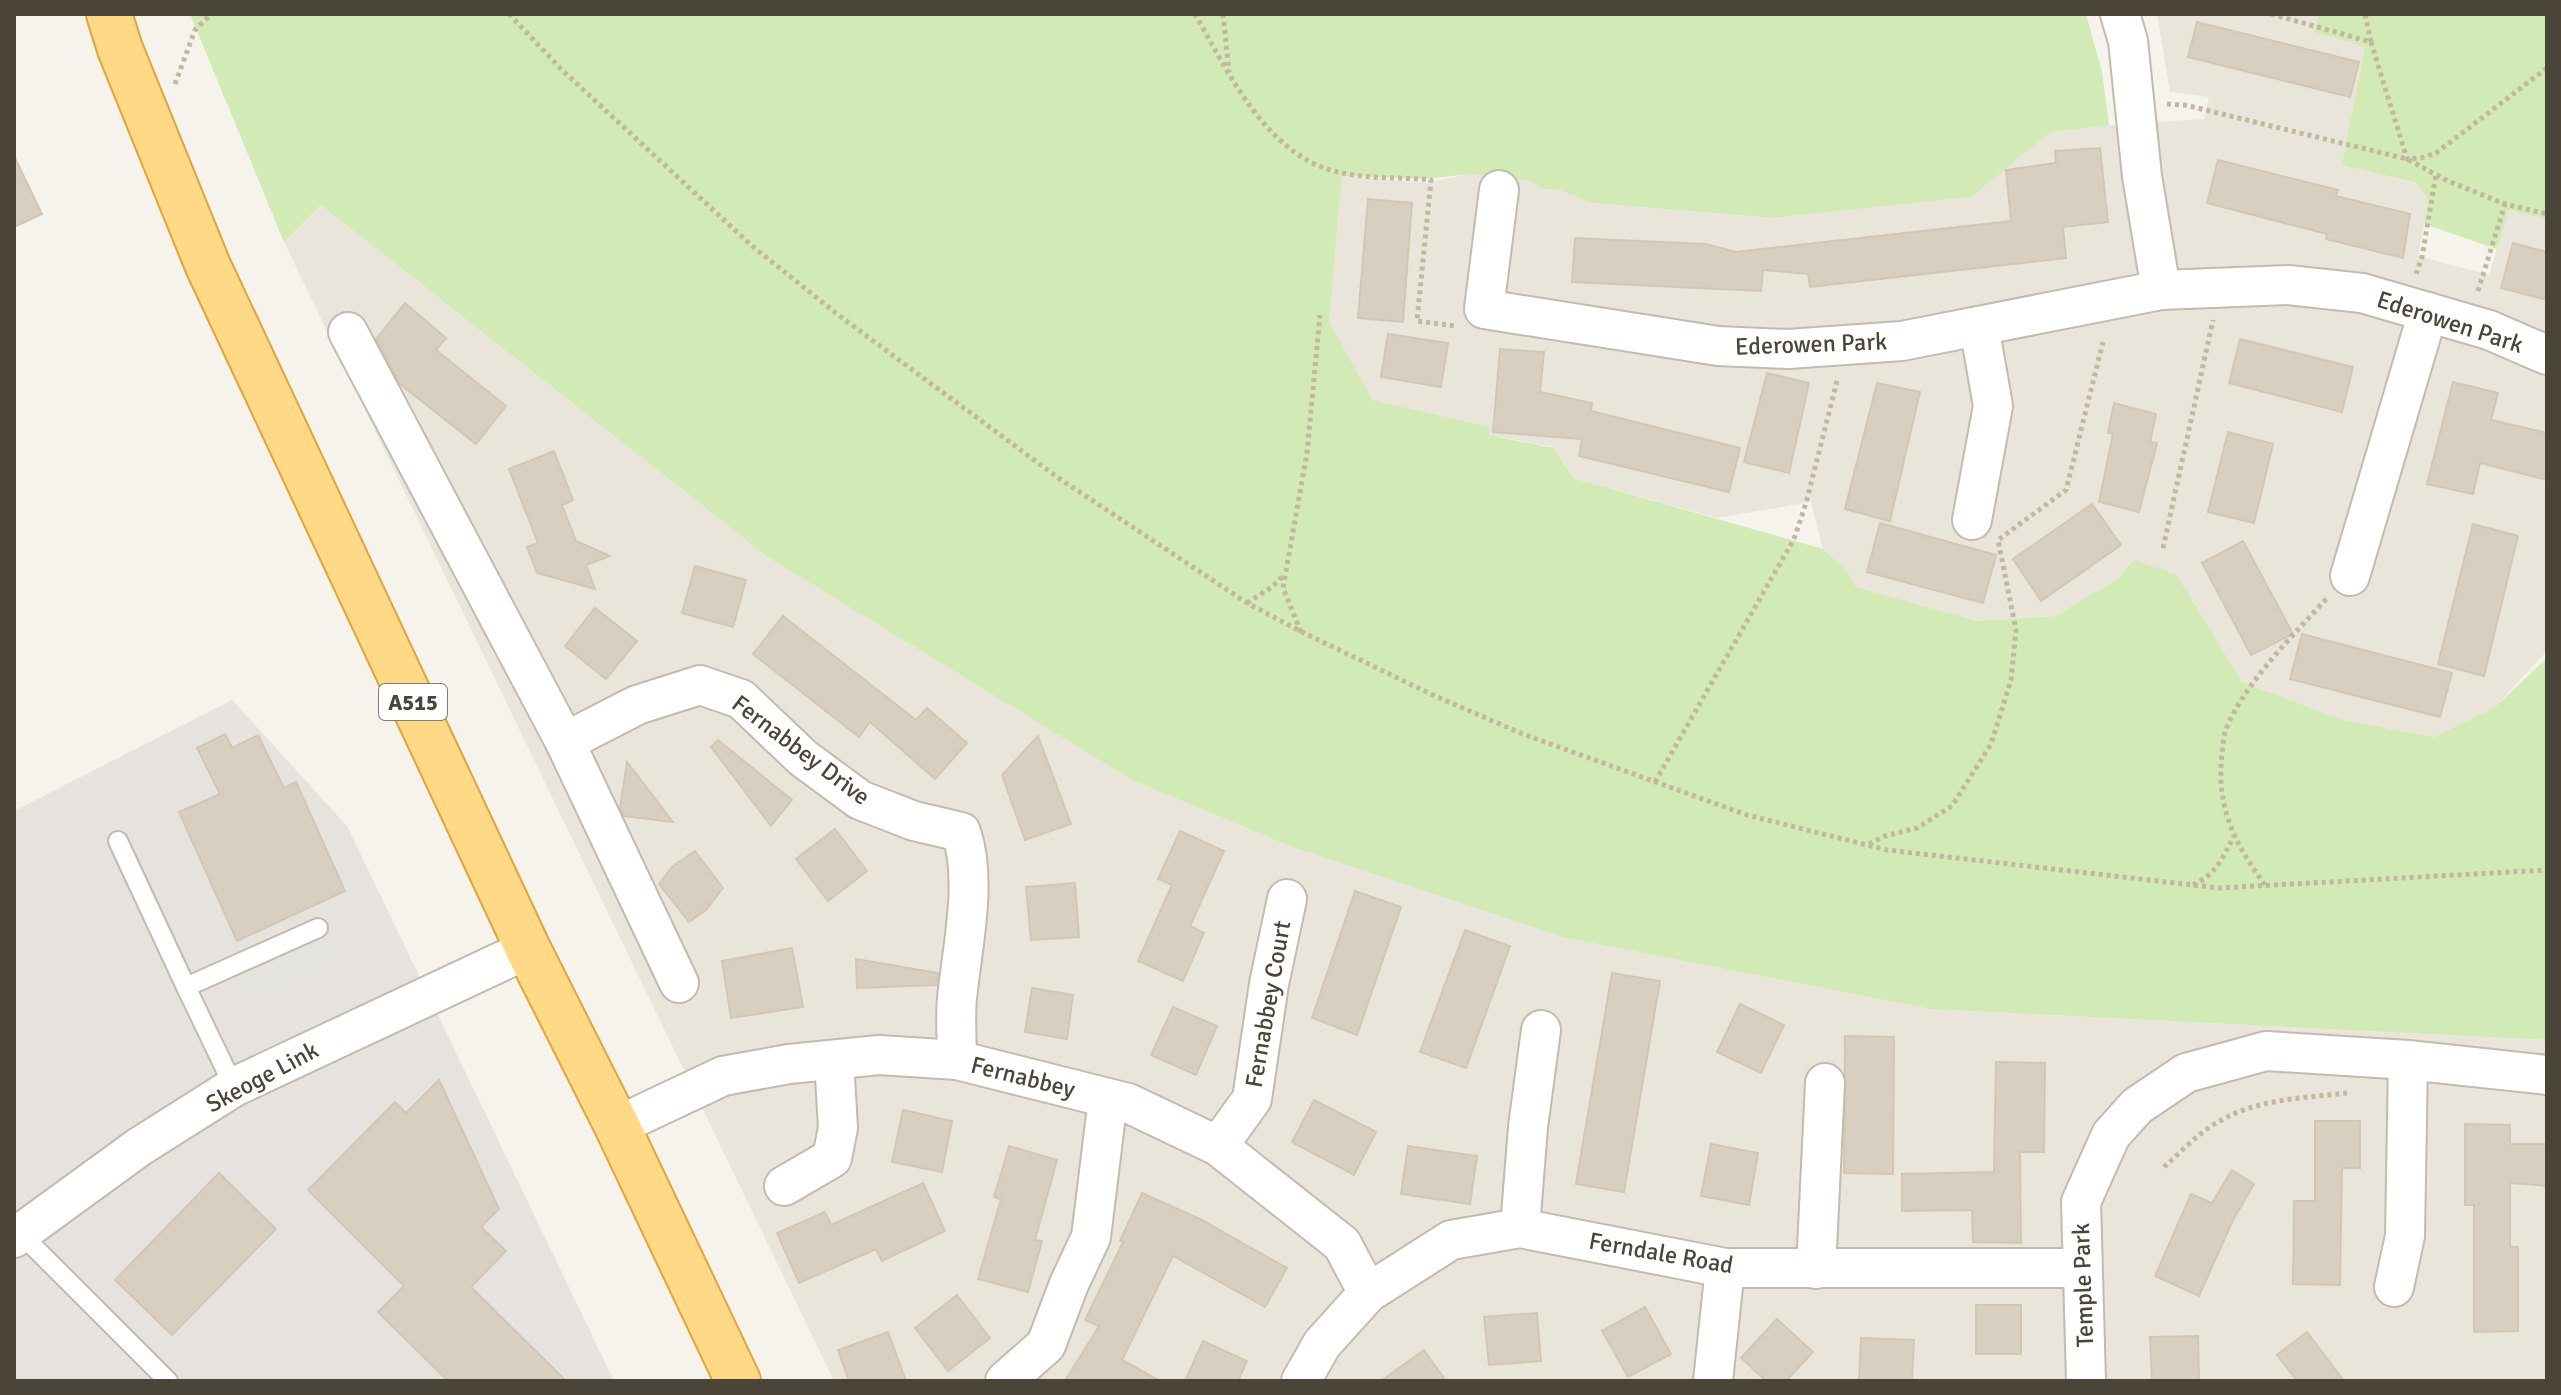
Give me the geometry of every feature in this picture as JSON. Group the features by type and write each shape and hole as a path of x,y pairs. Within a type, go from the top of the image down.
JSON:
{"highway":[{"name":"A515","path":"109,14 155,138 208,266 528,949 617,1126 738,1381"}],"street":[{"path":"2120,14 2128,41 2142,176 2161,290"},
{"name":"Ederowen Park","path":"1499,190 1484,309 1718,346 1788,349 1902,341 2161,290 2303,287 2362,293 2468,324 2547,355"},
{"path":"2350,576 2417,309"},
{"path":"1972,520 1993,406 1979,326"},
{"path":"348,332 565,742 679,983"},
{"name":"Fernabbey Drive","path":"565,742 637,705 700,685 741,699 803,758 860,800 914,821 961,832 968,851 957,1003 957,1060"},
{"name":"Fernabbey Court","path":"1218,1146 1252,1099 1269,984 1287,899"},
{"name":"Skeoge Link","path":"17,1235 139,1147 234,1087 528,949"},
{"path":"1520,1228 1528,1127 1541,1030"},
{"name":"Temple Park","path":"2086,1381 2081,1202 2111,1135 2137,1106 2186,1073 2266,1051 2407,1073 2547,1075"},
{"name":"Fernabbey","path":"617,1126 723,1076 789,1064 879,1055 957,1060 1128,1103 1218,1146 1342,1244 1368,1293"},
{"path":"784,1186 832,1158 838,1128 834,1060"},
{"path":"2394,1287 2405,1236 2407,1073"},
{"path":"1816,1269 1825,1083"},
{"path":"1005,1381 1046,1345 1091,1237 1108,1099"},
{"name":"Ferndale Road","path":"1301,1381 1322,1344 1368,1293 1451,1240 1520,1228 1725,1268 2082,1268"},
{"path":"1713,1381 1725,1268"}],"lane":[{"path":"118,841 234,1087"},
{"path":"186,987 318,928"},
{"path":"17,1235 168,1381"}],"path":[{"path":"155,138 195,30 211,14"},
{"path":"509,14 563,71 751,245 837,314 1057,477 1247,603 1302,632 1523,734 1747,815 1868,845 1947,857 2219,888 2547,870"},
{"path":"1195,14 1230,77 1269,128 1293,149 1315,164 1335,172 1431,180 1417,321 1463,327"},
{"path":"1223,14 1230,77"},
{"path":"2271,14 2371,42"},
{"path":"2365,14 2407,159"},
{"path":"2407,159 2436,153 2547,68"},
{"path":"2134,102 2185,105 2407,159 2505,204 2547,214"},
{"path":"2417,309 2436,174"},
{"path":"2468,324 2505,204"},
{"path":"2163,548 2220,288"},
{"path":"1302,632 1283,588 1307,453 1320,315"},
{"path":"1868,845 1885,836 1917,828 1952,806 1991,744 2011,680 2016,630 1998,540 2066,490 2103,342"},
{"path":"1655,782 1794,539 1810,488 1845,345"},
{"path":"1247,603 1284,575"},
{"path":"2265,886 2245,858 2227,820 2219,779 2224,732 2251,685 2326,598 2350,576"},
{"path":"2192,885 2208,879 2234,836"},
{"path":"2164,1167 2216,1122 2248,1108 2407,1073"}],"shaded area":[{"path":"2157,14 2321,14 2314,32 2365,47 2343,165 2418,184 2429,199 2418,256 2489,275 2509,210 2547,220 2547,661 2546,652 2495,707 2434,737 2343,720 2242,682 2177,575 2119,578 2055,616 1977,621 1856,587 1849,573 1823,549 1811,502 1717,518 1573,478 1554,447 1489,435 1488,427 1373,400 1329,322 1342,176 1427,183 1469,174 1532,181 1542,189 1559,190 1592,203 1774,218 1970,197 2051,132 2204,119 2209,97 2170,92"},
{"path":"321,205 769,558 1132,780 1290,846 1561,937 1930,1009 2547,1040 2547,1381 834,1381 284,242"},
{"path":"232,700 347,826 614,1381 14,1381 14,811"},
{"path":"333,931 346,958 246,1006 233,980"}],"green space":[{"path":"190,14 2086,14 2102,72 2109,125 2051,132 1971,197 1774,218 1592,203 1559,190 1542,189 1531,181 1469,174 1426,179 1342,176 1329,322 1373,400 1489,427 1489,435 1554,448 1573,478 1823,549 1849,573 1856,587 1977,621 2055,616 2119,578 2134,560 2177,575 2242,682 2343,720 2434,737 2495,707 2546,659 2547,1040 1930,1009 1561,937 1290,846 1132,780 769,558 321,205 284,242"},
{"path":"2320,14 2547,14 2547,220 2509,210 2497,249 2424,224 2429,199 2416,183 2342,165 2365,47 2314,32"}],"building":[{"path":"2197,22 2359,62 2350,97 2188,57"},
{"path":"2100,148 2108,222 2063,227 2066,258 1810,287 1808,274 1763,270 1761,291 1572,282 1575,238 1705,244 1736,252 2011,221 2006,170 2056,163 2055,151"},
{"path":"14,156 42,214 14,227"},
{"path":"2218,160 2338,190 2336,196 2410,214 2403,258 2326,239 2327,234 2207,203"},
{"path":"1368,199 1412,203 1403,322 1358,318"},
{"path":"2513,243 2547,252 2547,300 2501,288"},
{"path":"405,303 446,338 436,350 506,406 476,444 400,384 376,339"},
{"path":"1388,334 1448,343 1441,387 1381,377"},
{"path":"2240,339 2353,367 2342,412 2229,383"},
{"path":"1500,349 1544,352 1540,392 1592,403 1591,411 1740,448 1729,492 1579,456 1582,439 1493,432"},
{"path":"1767,373 1809,383 1789,473 1744,462"},
{"path":"2453,382 2498,393 2491,420 2547,433 2547,480 2480,463 2473,494 2427,484"},
{"path":"1877,383 1920,392 1890,521 1845,509"},
{"path":"2114,403 2156,414 2150,442 2157,443 2139,512 2099,502 2113,434 2108,433"},
{"path":"2228,432 2273,444 2254,523 2208,512"},
{"path":"554,451 573,500 562,505 576,541 610,556 586,565 595,589 537,573 527,547 538,543 509,469"},
{"path":"2092,504 2121,545 2041,601 2013,559"},
{"path":"1880,523 1996,555 1983,603 1867,572"},
{"path":"2473,524 2518,536 2484,676 2438,664"},
{"path":"2243,541 2293,634 2251,655 2202,563"},
{"path":"695,566 746,580 733,627 682,613"},
{"path":"595,608 637,641 606,679 565,646"},
{"path":"783,616 916,720 927,708 967,743 935,779 870,722 859,737 753,654"},
{"path":"2302,634 2452,673 2440,717 2290,679"},
{"path":"225,734 232,748 258,735 284,788 296,782 345,891 237,941 179,812 220,794 197,748"},
{"path":"1038,736 1071,824 1025,840 1002,775"},
{"path":"718,740 792,800 771,826 711,747"},
{"path":"627,762 673,822 624,816 620,808"},
{"path":"835,829 867,871 828,901 796,859"},
{"path":"1180,831 1224,851 1190,926 1204,933 1183,981 1138,961 1172,885 1158,879"},
{"path":"695,851 723,888 706,910 689,922 659,884 673,866"},
{"path":"1075,883 1079,937 1031,940 1026,887"},
{"path":"1355,891 1401,907 1357,1035 1312,1018"},
{"path":"1465,930 1510,946 1466,1068 1420,1052"},
{"path":"792,948 803,1007 731,1018 722,961"},
{"path":"856,959 938,973 936,985 857,988"},
{"path":"1612,973 1660,981 1624,1192 1576,1184"},
{"path":"1032,988 1073,995 1067,1039 1025,1032"},
{"path":"1740,1004 1784,1025 1761,1073 1717,1052"},
{"path":"1173,1007 1217,1026 1196,1075 1151,1055"},
{"path":"1845,1036 1894,1037 1893,1174 1844,1173"},
{"path":"1996,1062 2045,1063 2044,1152 2020,1152 2021,1243 1973,1242 1972,1210 1902,1211 1902,1174 1994,1172"},
{"path":"439,1080 499,1209 481,1227 506,1251 471,1287 566,1381 448,1381 378,1312 404,1286 308,1190 395,1102 406,1113"},
{"path":"1314,1100 1376,1132 1354,1175 1292,1142"},
{"path":"903,1110 952,1121 942,1172 892,1162"},
{"path":"2315,1121 2360,1121 2360,1168 2342,1168 2340,1285 2293,1284 2294,1201 2315,1201"},
{"path":"2465,1124 2510,1125 2510,1144 2547,1144 2547,1186 2510,1183 2510,1247 2518,1247 2518,1331 2474,1332 2474,1205 2465,1205"},
{"path":"1711,1144 1758,1153 1749,1205 1701,1196"},
{"path":"1009,1146 1057,1160 1035,1240 1042,1241 1028,1292 978,1279 1001,1199 994,1197"},
{"path":"1408,1146 1477,1156 1470,1204 1401,1194"},
{"path":"2232,1170 2254,1184 2233,1220 2199,1296 2155,1276 2191,1194 2212,1203"},
{"path":"219,1173 276,1229 172,1335 115,1280"},
{"path":"923,1183 945,1231 882,1261 876,1249 799,1283 777,1233 825,1212 831,1225"},
{"path":"1142,1193 1200,1219 1287,1268 1265,1307 1173,1256 1122,1360 1160,1381 1065,1381 1099,1326 1085,1320 1123,1242 1120,1241"},
{"path":"957,1295 990,1338 948,1371 915,1328"},
{"path":"1976,1305 2021,1305 2021,1354 1976,1354"},
{"path":"1645,1307 1671,1354 1628,1377 1602,1331"},
{"path":"1537,1313 1541,1361 1489,1365 1484,1317"},
{"path":"1777,1319 1813,1352 1786,1381 1766,1381 1741,1358"},
{"path":"888,1332 906,1381 849,1381 838,1350"},
{"path":"2307,1332 2344,1381 2297,1381 2277,1355"},
{"path":"2198,1336 2199,1381 2152,1381 2150,1337"},
{"path":"1861,1338 1914,1340 1912,1381 1859,1381"},
{"path":"1203,1341 1247,1361 1238,1381 1185,1381"},
{"path":"1424,1350 1446,1381 1381,1381"}]}
